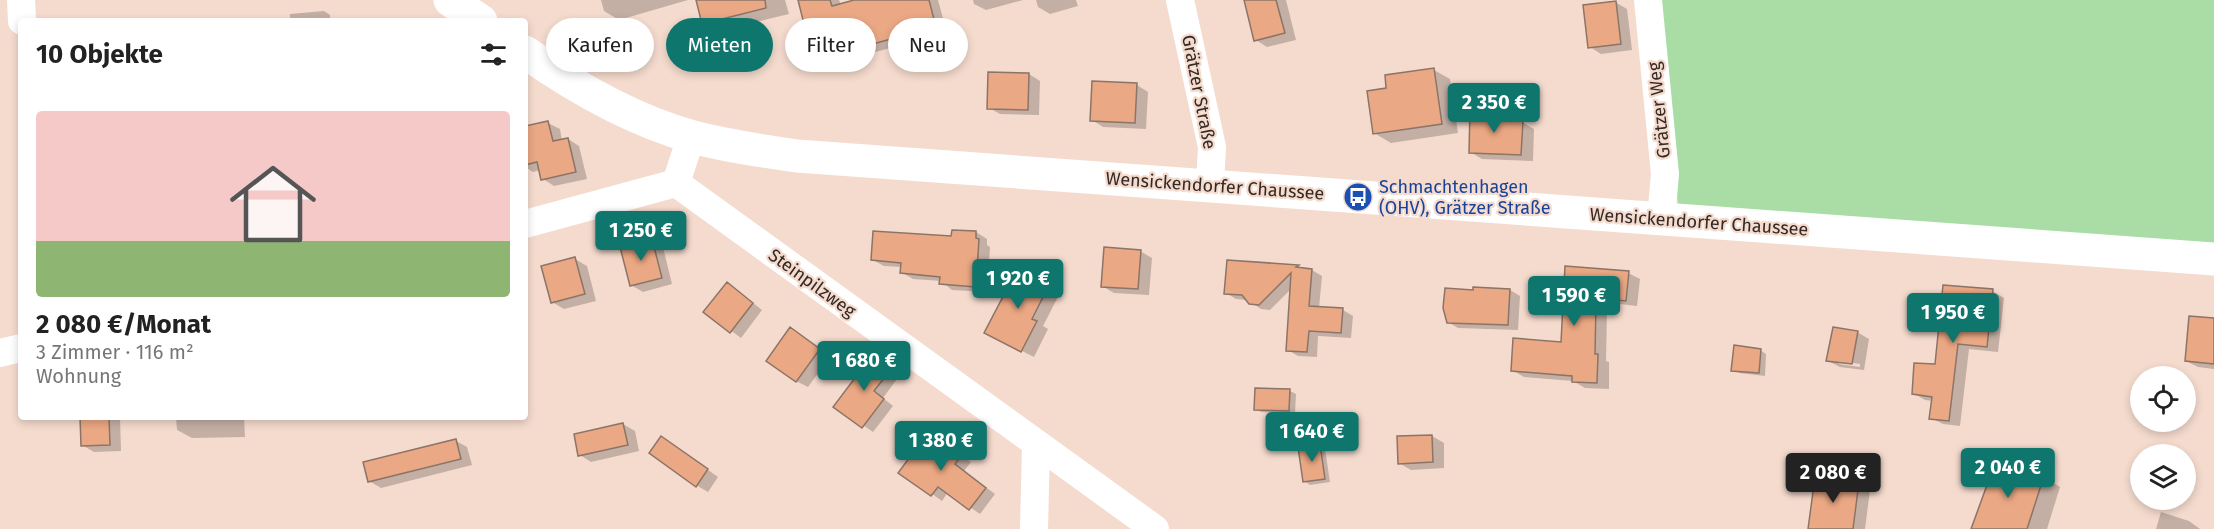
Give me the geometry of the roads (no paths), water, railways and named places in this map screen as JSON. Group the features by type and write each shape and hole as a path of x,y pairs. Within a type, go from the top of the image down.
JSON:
{"main road":[{"path":"450,0 477,18"},
{"name":"Wensickendorfer Chaussee","path":"528,54 597,98 691,137 735,147 797,156 2214,259"}],"street":[{"path":"21,0 22,18"},
{"name":"Grätzer Straße","path":"1180,0 1212,147 1210,185"},
{"name":"Grätzer Weg","path":"1648,0 1665,174 1661,219"},
{"path":"528,223 676,183 691,137"},
{"name":"Steinpilzweg","path":"676,183 1155,529"},
{"path":"0,353 18,349"},
{"path":"1034,529 1036,444"}],"place":[{"name":"Schmachtenhagen (OHV), Grätzer Straße","path":"1358,197"}]}
